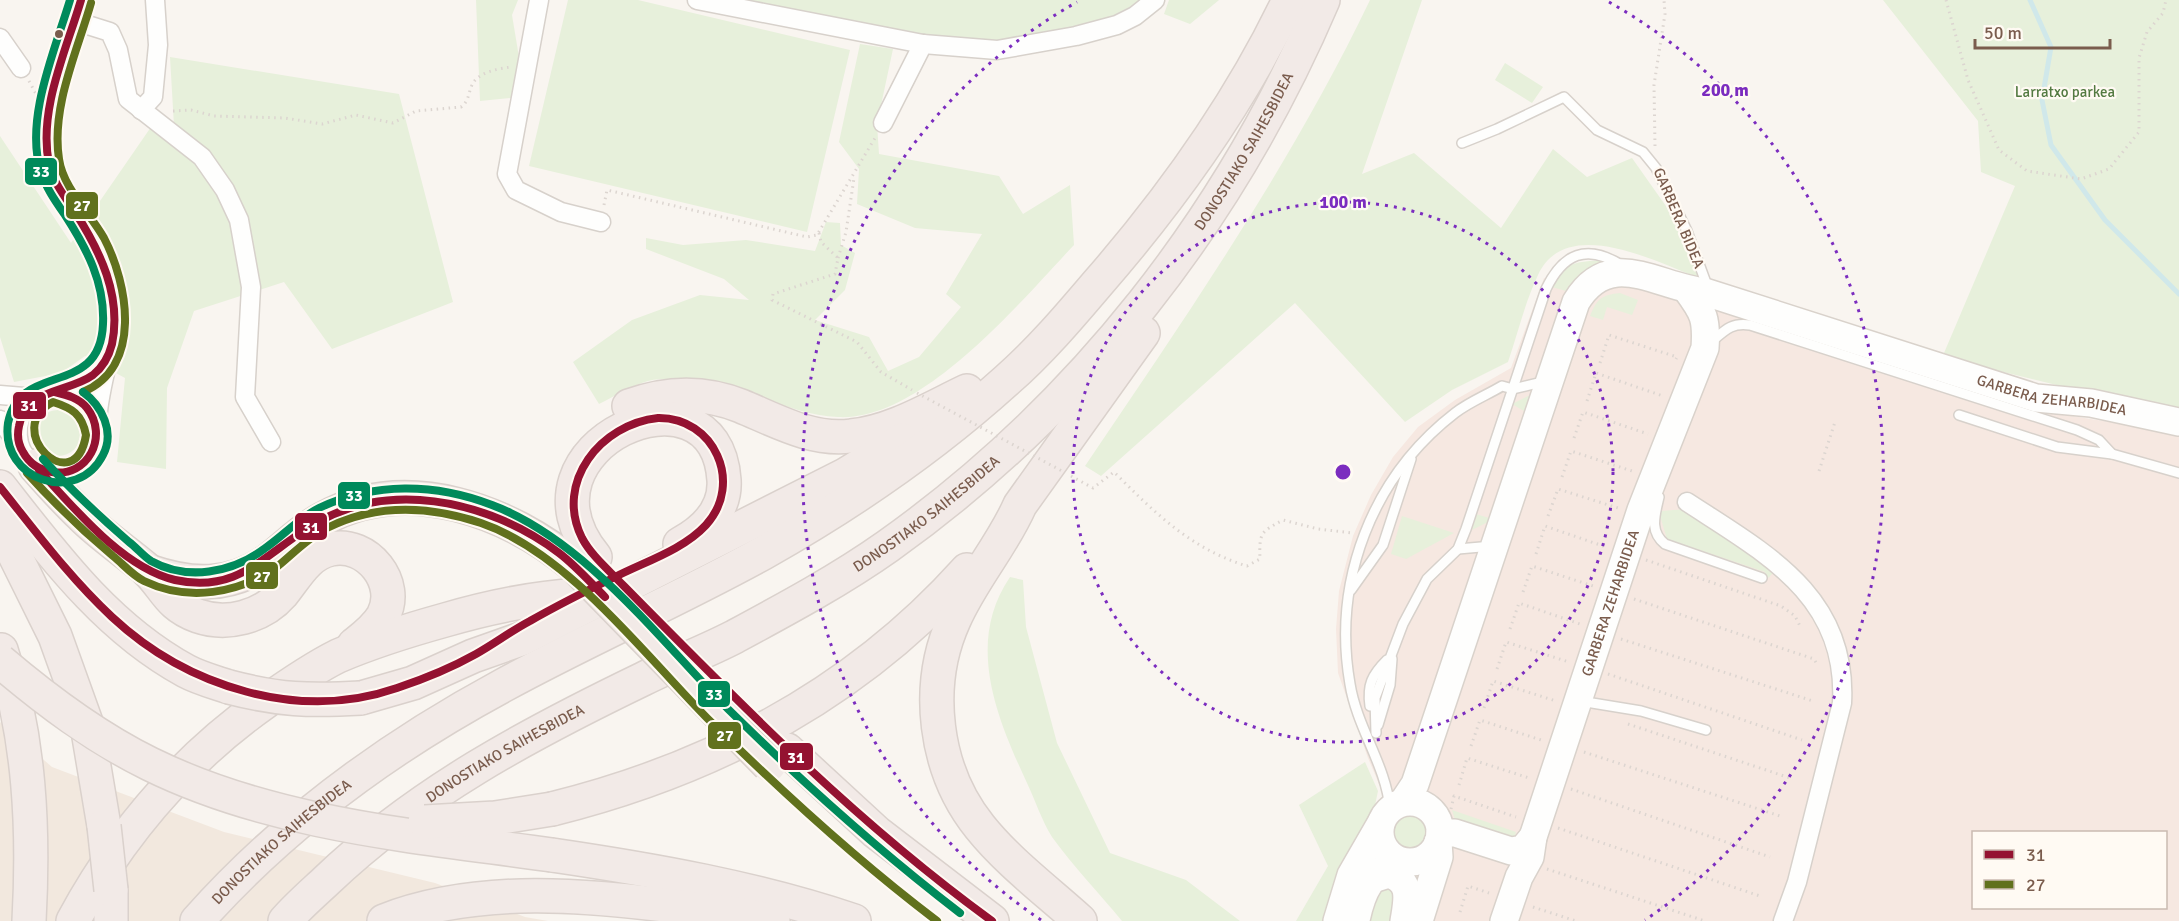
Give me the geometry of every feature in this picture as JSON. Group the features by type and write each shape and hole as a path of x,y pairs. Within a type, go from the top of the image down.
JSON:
{"highway":[{"path":"0,487 86,592 125,630 188,672 228,687 262,696 306,701 361,698 413,683 473,656 521,639 845,476 930,421 967,391 1077,283 1158,184 1190,165 1255,64 1289,0"},
{"name":"DONOSTIAKO SAIHESBIDEA","path":"285,921 362,847 430,796 524,738 733,638 886,548 1009,449 1096,361 1140,311 1179,259 1225,189 1269,110 1323,0"},
{"name":"DONOSTIAKO SAIHESBIDEA","path":"197,921 263,852 317,806 370,766 501,686 760,555 857,497 906,462 1009,379 1070,317 1149,222 1190,165"},
{"path":"331,820 387,823 441,821 495,818 552,809 679,770 777,723 828,692 885,649 939,601 1020,506 1134,348 1165,298 1179,259"},
{"path":"583,573 568,552 559,519 559,487 562,474 580,441 623,409 658,397 694,395 740,406 799,430 826,436 851,436 901,421 967,391"},
{"path":"73,921 135,823 182,770 210,742 298,678 338,657 414,628 467,614 551,597 583,573 695,536 717,512 725,481 721,462 713,444 688,423 674,419 646,419 616,431 590,453 577,476 573,504 578,530 584,543 583,573 516,629 473,656"},
{"path":"27,456 82,517 148,571 165,595 184,610 199,616 233,620 247,617 271,604 305,563 318,554 331,549 347,548 362,553 371,560 384,578 387,603 383,616 367,635 338,657"},
{"path":"148,571 173,580 198,583 220,582 261,564 324,518 367,503 403,499 433,500 489,514 516,525 583,573 778,757 876,862 954,921"},
{"path":"1020,506 1008,532 965,599 945,643 937,691 940,740 955,786 980,827 1080,921"},
{"path":"0,525 55,636 87,725 104,826 111,906"},
{"path":"0,648 16,705 25,759 31,876 29,921"},
{"path":"0,661 51,704 111,743 151,765 231,797 285,812 386,832 640,867 747,890 854,921"},
{"path":"778,757 992,921"},
{"path":"384,921 460,903 534,897 651,903 773,921"}],"street":[{"path":"80,23 81,0"},
{"path":"0,420 27,456 48,472 61,473 74,470 85,462 93,451 97,438 99,394 108,358 113,321 113,297 109,273 90,232 53,177 46,131 51,106 80,23 92,0"},
{"path":"147,103 158,45 155,0"},
{"path":"539,0 507,174 516,190 561,212 601,222"},
{"path":"697,0 923,44 997,50 1076,36 1136,16 1155,0"},
{"path":"80,23 110,32 114,38 128,99 147,103 202,157 225,190 239,220 251,287 245,397 271,442"},
{"path":"0,38 21,68"},
{"path":"883,123 923,44"},
{"path":"1337,921 1351,875 1391,811 1415,784 1576,302 1584,289 1612,273 1630,271"},
{"name":"GARBERA ZEHARBIDEA","path":"1630,271 2036,398 2091,404 2179,422"},
{"name":"GARBERA ZEHARBIDEA","path":"1504,921 1519,878 1530,857 1570,701 1641,510 1662,435 1705,348 1707,326 1696,291"},
{"path":"0,395 36,398 56,392 89,377 108,358"},
{"path":"56,392 78,398 93,414 97,424"},
{"path":"27,456 17,435 22,414 36,398"},
{"path":"1687,502 1784,568 1826,618 1839,657 1843,681 1842,703 1797,882 1784,921"},
{"path":"1391,811 1417,802 1429,809 1443,828 1511,852 1523,849 1536,827"},
{"path":"1391,811 1382,844 1387,852 1403,862 1413,873 1417,887 1414,902 1405,921"},
{"path":"1355,921 1362,895 1370,880 1384,867 1425,858 1443,828"},
{"path":"1419,921 1439,857 1443,828"},
{"path":"1370,880 1389,874 1401,879 1408,891 1405,921"}],"lane":[{"path":"1462,143 1564,97 1597,130 1643,152 1656,168"},
{"name":"GARBERA BIDEA","path":"1656,168 1688,231 1705,280 1696,291"},
{"path":"1376,733 1390,685 1392,654 1404,624 1427,579 1458,549 1546,289 1556,270 1568,257 1594,254 1618,262 1630,271"},
{"path":"1705,348 1728,327 1738,323 1750,325 2077,430 2099,440 2112,454"},
{"path":"1391,811 1388,787 1376,760 1350,685 1346,638 1348,594 1362,535 1397,473 1424,439 1456,412 1502,386 1513,389 1549,380"},
{"path":"1959,415 2057,447 2112,454 2179,473"},
{"path":"1662,435 1654,517 1659,539 1671,547 1761,578"},
{"path":"1348,594 1383,545 1412,454"},
{"path":"1458,549 1481,547 1493,551"},
{"path":"1376,760 1376,733 1368,689 1374,673 1392,654"},
{"path":"1570,701 1641,711 1706,730"}],"path":[{"name":"GARBERA BIDEA","path":"1656,168 1654,86 1665,14 1664,0"},
{"path":"1946,0 1968,80 1999,150 2026,171 2081,179 2109,169 2139,132 2139,58 2147,32 2163,13 2166,0"},
{"path":"147,103 166,111 191,110 214,116 285,118 322,124 356,115 393,123 416,111 462,107 467,102 473,83 479,77 491,71 513,66 529,54"},
{"path":"601,222 607,190 807,237 819,233 883,123"},
{"path":"855,174 846,232 835,274 772,294 772,300 856,342 881,372 1093,488 1114,472 1184,537 1218,557 1247,566 1260,559 1259,540 1262,532 1283,520 1318,529 1362,535"},
{"path":"819,233 821,242 838,258"},
{"path":"1600,363 1609,335 1677,357 1674,367"},
{"path":"1587,401 1596,373 1664,396 1661,405"},
{"path":"1574,438 1583,412 1662,435"},
{"path":"1819,471 1835,422"},
{"path":"1562,477 1571,451 1638,473"},
{"path":"1548,516 1558,489 1626,511"},
{"path":"1536,554 1545,526 1613,549"},
{"path":"1641,558 1781,606 1795,616 1802,628"},
{"path":"1522,592 1532,566 1600,588"},
{"path":"1628,597 1814,659 1818,666"},
{"path":"1510,629 1519,603 1587,626"},
{"path":"1615,637 1813,701"},
{"path":"1497,669 1506,642 1574,664"},
{"path":"1602,672 1803,740"},
{"path":"1484,708 1493,681 1570,701"},
{"path":"1471,746 1480,720 1548,743"},
{"path":"1623,722 1790,778"},
{"path":"1576,750 1780,816"},
{"path":"1459,785 1467,758 1535,780"},
{"path":"1564,787 1770,857"},
{"path":"1443,828 1455,796 1536,827 1760,896"},
{"path":"1538,866 1705,921"},
{"path":"1460,912 1468,886 1497,896"},
{"path":"1525,904 1576,921"}],"shaded area":[{"path":"1592,268 2029,409 2159,430 2179,437 2179,921 1417,921 1423,899 1413,864 1368,758 1338,673 1336,629 1339,591 1353,536 1371,495 1393,457 1418,427 1455,400 1511,368 1544,278 1569,286"},
{"path":"0,722 52,767 224,832 435,883 525,917 548,921 0,921"}],"green space":[{"path":"476,0 518,0 512,15 519,57 511,98 480,101"},
{"path":"568,0 638,0 850,50 807,232 529,166"},
{"path":"730,0 1144,0 1105,20 1051,33 990,43 925,41"},
{"path":"1169,0 1219,0 1190,24 1164,14"},
{"path":"1370,0 1422,0 1362,174 1414,153 1501,228 1553,149 1587,177 1632,158 1668,209 1699,278 1660,262 1613,248 1590,245 1569,247 1551,257 1538,275 1525,307 1508,362 1452,390 1405,422 1295,303 1101,476 1085,466 1199,296 1272,180 1339,61"},
{"name":"Larratxo parkea","path":"1883,0 2179,0 2179,415 1975,365 1944,353 2015,186 1981,172 1978,121"},
{"path":"860,44 893,49 877,124 879,154 999,176 1023,214 1070,185 1074,245 998,325 967,354 935,380 902,400 870,413 838,417 817,414 736,388 694,379 648,381 599,404 573,362 632,320 700,295 749,300 724,279 646,249 646,238 683,245 746,240 815,251 826,222 840,223 841,245 855,253 845,290 815,320 869,337 888,371 919,357 961,307 946,294 982,234 915,228 857,204 859,169 839,142"},
{"path":"170,57 399,94 453,302 332,349 284,282 194,311 167,388 166,469 117,462 125,378 85,356 61,373 14,382 0,337 0,136 71,243 151,127 174,126"},
{"path":"1505,63 1543,87 1532,103 1495,80"},
{"path":"1603,260 1604,266 1539,372 1566,291 1552,287 1557,278 1572,264"},
{"path":"1620,293 1638,300 1632,315 1607,307 1603,320 1590,316 1600,299"},
{"path":"1532,396 1490,521 1472,530 1476,514 1489,518 1524,411 1512,404"},
{"path":"58,410 74,417 81,433 74,449 58,456 42,449 35,433 42,417"},
{"path":"1687,509 1775,571 1761,585 1765,572 1667,539 1660,516 1661,511"},
{"path":"1402,516 1454,533 1406,559 1391,554"},
{"path":"1010,577 1023,580 1026,627 1057,743 1110,853 1186,880 1240,921 1122,921 1052,837 1005,733 990,680 989,628 997,602"},
{"path":"1365,762 1378,791 1374,810 1329,921 1296,921 1328,866 1299,805"},
{"path":"1452,810 1516,832 1514,840 1455,820"},
{"path":"1410,816 1421,821 1426,832 1421,843 1410,848 1399,843 1394,832 1399,821"},
{"path":"1397,884 1396,921 1359,921 1369,890"}],"waterway":[{"path":"2030,0 2051,47 2042,100 2051,145 2105,220 2179,294"}],"transit line":[{"name":"33","path":"70,0 50,63 39,108 36,130 37,152 41,172 51,195 80,241 98,280 103,324 99,347 89,362 75,372 27,392 15,404 8,423 9,443 16,459 28,472 43,480 59,482 76,480 91,471 103,455 108,437 105,420 96,405 83,392"},
{"name":"31","path":"55,392 72,397 84,405 93,419 96,431 95,442 85,462 65,472 47,471 31,463 21,449 18,433 23,414 30,405 49,393 93,375 105,361 112,344 114,309 107,275 93,242 53,177 47,144 50,102 81,0"},
{"name":"27","path":"83,392 102,380 115,364 122,344 125,323 124,300 112,257 104,238 66,180 59,159 58,139 62,100 91,3"},
{"name":"27","path":"53,402 75,413 82,422 86,435 79,454 69,462 57,461 46,454 37,442 34,428 39,414 53,402"},
{"name":"31","path":"658,418 678,421 694,428 708,440 717,455 722,472 722,490 717,508 697,534 663,555 615,577 593,554 582,538 575,517 574,496 579,477 588,459 618,431 658,418"},
{"name":"33","path":"43,459 85,502 145,557 179,571 209,572 238,564 264,549 319,508 361,493 405,488 427,489 492,505 526,521 589,566 648,623 728,709 784,763 870,840 960,913"},
{"name":"31","path":"39,470 118,550 137,563 175,580 196,583 231,578 260,562 305,530 335,514 367,504 401,500 434,501 468,508 500,519 531,534 559,553 605,597"},
{"name":"27","path":"27,473 79,526 136,576 161,588 178,591 213,592 247,583 278,566 320,532 365,514 404,510 442,513 481,523 513,537 544,557 603,607 707,718 762,771 847,849 937,921"},
{"name":"31","path":"0,487 82,587 112,617 142,642 174,662 209,679 246,691 284,699 322,701 360,698 417,681 467,659 541,615 615,577"},
{"name":"31","path":"615,577 750,713 843,800 891,842 992,921"}]}
